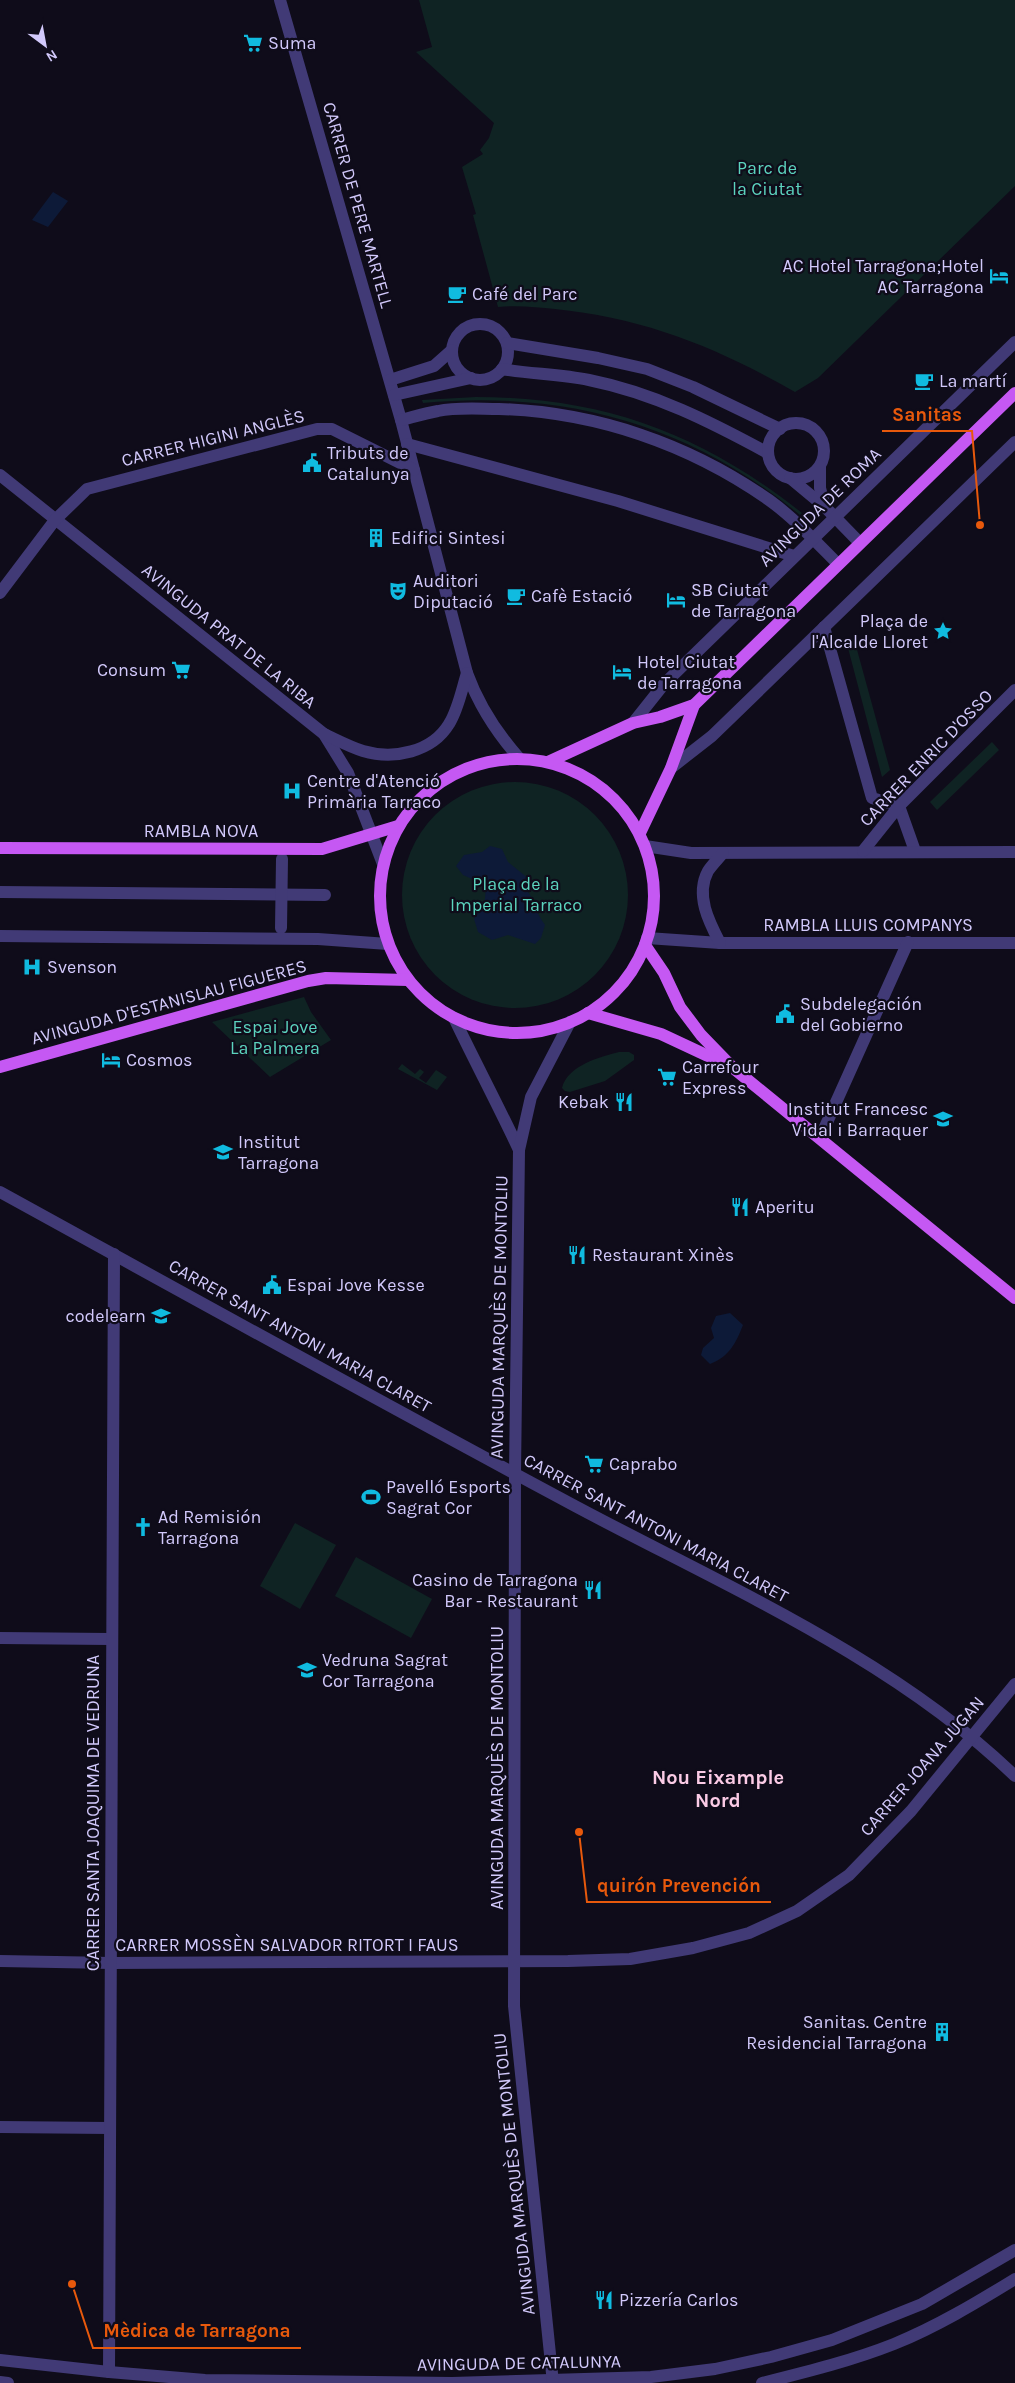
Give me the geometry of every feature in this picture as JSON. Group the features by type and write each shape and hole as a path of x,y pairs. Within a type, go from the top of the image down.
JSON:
{"main road":[{"name":"AVINGUDA DE ROMA","path":"548,762 633,723 660,717 694,704 1015,393"},
{"name":"AVINGUDA DE ROMA","path":"640,834 671,768 694,704"},
{"path":"519,758 548,762 576,772 602,787 623,808 640,834 651,866 654,894 653,916 646,942 625,980 604,1002 588,1013 570,1022 537,1032 511,1033 486,1030 454,1018 434,1006 408,980 388,944 379,906 383,864 398,826 420,799 452,775 481,763 519,758"},
{"name":"RAMBLA NOVA","path":"0,848 322,849 398,826"},
{"path":"646,942 664,973 680,1007 701,1035 732,1066 1015,1298"},
{"name":"AVINGUDA D'ESTANISLAU FIGUERES","path":"0,1067 308,981 326,978 408,980"},
{"path":"588,1013 661,1034 732,1066"}],"street":[{"name":"CARRER DE PERE MARTELL","path":"280,0 394,394 467,673 478,702 500,736 519,758"},
{"path":"394,394 472,378 488,378 502,369 508,353 507,343 495,328 477,324 468,327 460,333 455,341 452,350 454,360 458,368 472,378"},
{"name":"AVINGUDA DE ROMA","path":"633,723 664,684 1015,342"},
{"path":"507,343 598,358 647,369 693,386 780,429"},
{"path":"390,380 434,366 452,350"},
{"path":"502,369 589,380 639,392 723,428 768,453 776,470 790,478 825,507 860,543"},
{"path":"401,420 439,410 512,410 576,417 620,427 680,450 714,466 770,500 838,564"},
{"path":"768,453 773,435 789,424 798,424 815,431 824,448 820,466 820,488 825,507"},
{"name":"CARRER HIGINI ANGLÈS","path":"0,593 56,520 87,489 317,429 332,428 414,470"},
{"name":"AVINGUDA DE ROMA","path":"671,768 712,736 1015,442"},
{"path":"407,444 618,501 794,556"},
{"path":"790,478 807,477 820,466"},
{"name":"AVINGUDA PRAT DE LA RIBA","path":"0,475 324,734 348,773 383,864"},
{"path":"824,627 872,798 899,806 915,851"},
{"path":"324,734 364,751 384,754 410,752 428,746 441,736 450,722 467,673"},
{"name":"CARRER ENRIC D'OSSO","path":"863,851 899,806 1015,690"},
{"path":"645,846 691,853 1015,852"},
{"path":"720,943 706,918 703,906 708,872 723,853"},
{"path":"281,928 282,859"},
{"path":"0,892 325,896"},
{"path":"0,936 318,939 388,944"},
{"name":"RAMBLA LLUIS COMPANYS","path":"646,942 1015,943"},
{"path":"820,1138 908,942"},
{"name":"AVINGUDA MARQUÈS DE MONTOLIU","path":"454,1018 492,1092 518,1150"},
{"name":"AVINGUDA MARQUÈS DE MONTOLIU","path":"553,2382 514,2006 518,1150 530,1097 570,1022"},
{"name":"CARRER SANT ANTONI MARIA CLARET","path":"0,1192 515,1473 788,1618 896,1680 972,1736 1015,1776"},
{"name":"CARRER SANTA JOAQUIMA DE VEDRUNA","path":"110,2372 110,1639 114,1254"},
{"path":"0,1638 110,1639"},
{"name":"CARRER JOANA JUGAN","path":"514,1962 630,1959 693,1948 749,1933 797,1911 849,1875 912,1811 1015,1684"},
{"name":"CARRER MOSSÈN SALVADOR RITORT I FAUS","path":"0,1961 111,1963 514,1962"},
{"path":"0,2127 110,2128"},
{"name":"AVINGUDA DE CATALUNYA","path":"0,2360 205,2380 442,2383 553,2382 651,2377 714,2369 771,2358 832,2340 889,2318 961,2283 1015,2250"},
{"path":"762,2383 826,2367 893,2344 963,2310 1015,2279"},
{"path":"0,2382 8,2383"}],"green space":[{"name":"Parc de la Ciutat","path":"419,0 1015,0 1015,186 818,378 795,392 709,349 680,337 650,328 588,313 534,307 498,307 473,215 476,214 462,167 483,154 480,150 489,138 494,123 416,52 432,47"},
{"path":"476,397 523,399 567,404 609,413 650,425 689,442 727,462 765,485 802,513 800,515 758,484 714,457 669,436 623,420 576,409 526,402 476,400 423,403 422,400"},
{"path":"856,646 890,770 882,777 848,648"},
{"path":"992,742 999,750 937,810 930,802"},
{"name":"Plaça de la Imperial Tarraco","path":"515,782 537,784 558,791 578,801 595,815 609,832 619,852 626,873 628,895 626,917 619,938 609,958 595,975 578,989 558,999 537,1006 515,1008 493,1006 472,999 452,989 435,975 421,958 411,938 404,917 402,895 404,873 411,852 421,832 435,815 452,801 472,791 493,784"},
{"name":"Espai Jove La Palmera","path":"304,997 311,1012 331,1040 270,1077 212,1022"},
{"path":"619,1052 629,1052 634,1055 634,1060 605,1081 570,1092 562,1088 565,1080 578,1068 586,1063"},
{"path":"402,1064 415,1074 420,1069 424,1072 419,1078 426,1083 436,1070 447,1077 437,1090 398,1069"},
{"path":"295,1523 336,1545 300,1609 260,1586"},
{"path":"356,1557 432,1599 411,1638 335,1596"}],"water":[{"path":"53,192 68,201 48,227 32,220"},
{"path":"490,846 502,849 508,862 529,879 527,890 545,925 541,938 535,944 508,935 492,940 478,932 474,919 485,899 486,885 463,875 456,866 464,855 482,852"},
{"path":"730,1313 743,1325 738,1338 727,1353 710,1364 701,1355 703,1348 714,1338 711,1328 716,1316"}],"place":[{"name":"Suma","path":"253,43"},
{"name":"AC Hotel Tarragona;Hotel AC Tarragona","path":"999,276"},
{"name":"Café del Parc","path":"457,294"},
{"name":"La martí","path":"924,381"},
{"name":"Tributs de Catalunya","path":"312,463"},
{"name":"Sanitas","path":"980,525"},
{"name":"Edifici Sintesi","path":"376,538"},
{"name":"Auditori Diputació","path":"398,591"},
{"name":"Cafè Estació","path":"516,596"},
{"name":"SB Ciutat de Tarragona","path":"676,600"},
{"name":"Plaça de l'Alcalde Lloret","path":"943,631"},
{"name":"Consum","path":"181,670"},
{"name":"Hotel Ciutat de Tarragona","path":"622,672"},
{"name":"Centre d'Atenció Primària Tarraco","path":"292,791"},
{"name":"Svenson","path":"32,967"},
{"name":"Subdelegación del Gobierno","path":"785,1014"},
{"name":"Cosmos","path":"111,1060"},
{"name":"Carrefour Express","path":"667,1077"},
{"name":"Kebak","path":"624,1102"},
{"name":"Institut Francesc Vidal i Barraquer","path":"943,1119"},
{"name":"Institut Tarragona","path":"223,1152"},
{"name":"Aperitu","path":"740,1207"},
{"name":"Restaurant Xinès","path":"577,1255"},
{"name":"Espai Jove Kesse","path":"272,1285"},
{"name":"codelearn","path":"161,1316"},
{"name":"Caprabo","path":"594,1464"},
{"name":"Pavelló Esports Sagrat Cor","path":"371,1497"},
{"name":"Ad Remisión Tarragona","path":"143,1527"},
{"name":"Casino de Tarragona Bar - Restaurant","path":"593,1590"},
{"name":"Vedruna Sagrat Cor Tarragona","path":"307,1670"},
{"name":"quirón Prevención","path":"579,1832"},
{"name":"Sanitas. Centre Residencial Tarragona","path":"942,2032"},
{"name":"Mèdica de Tarragona","path":"72,2284"},
{"name":"Pizzería Carlos","path":"604,2300"}],"district":[{"name":"Nou Eixample Nord","path":"718,1788"}]}
